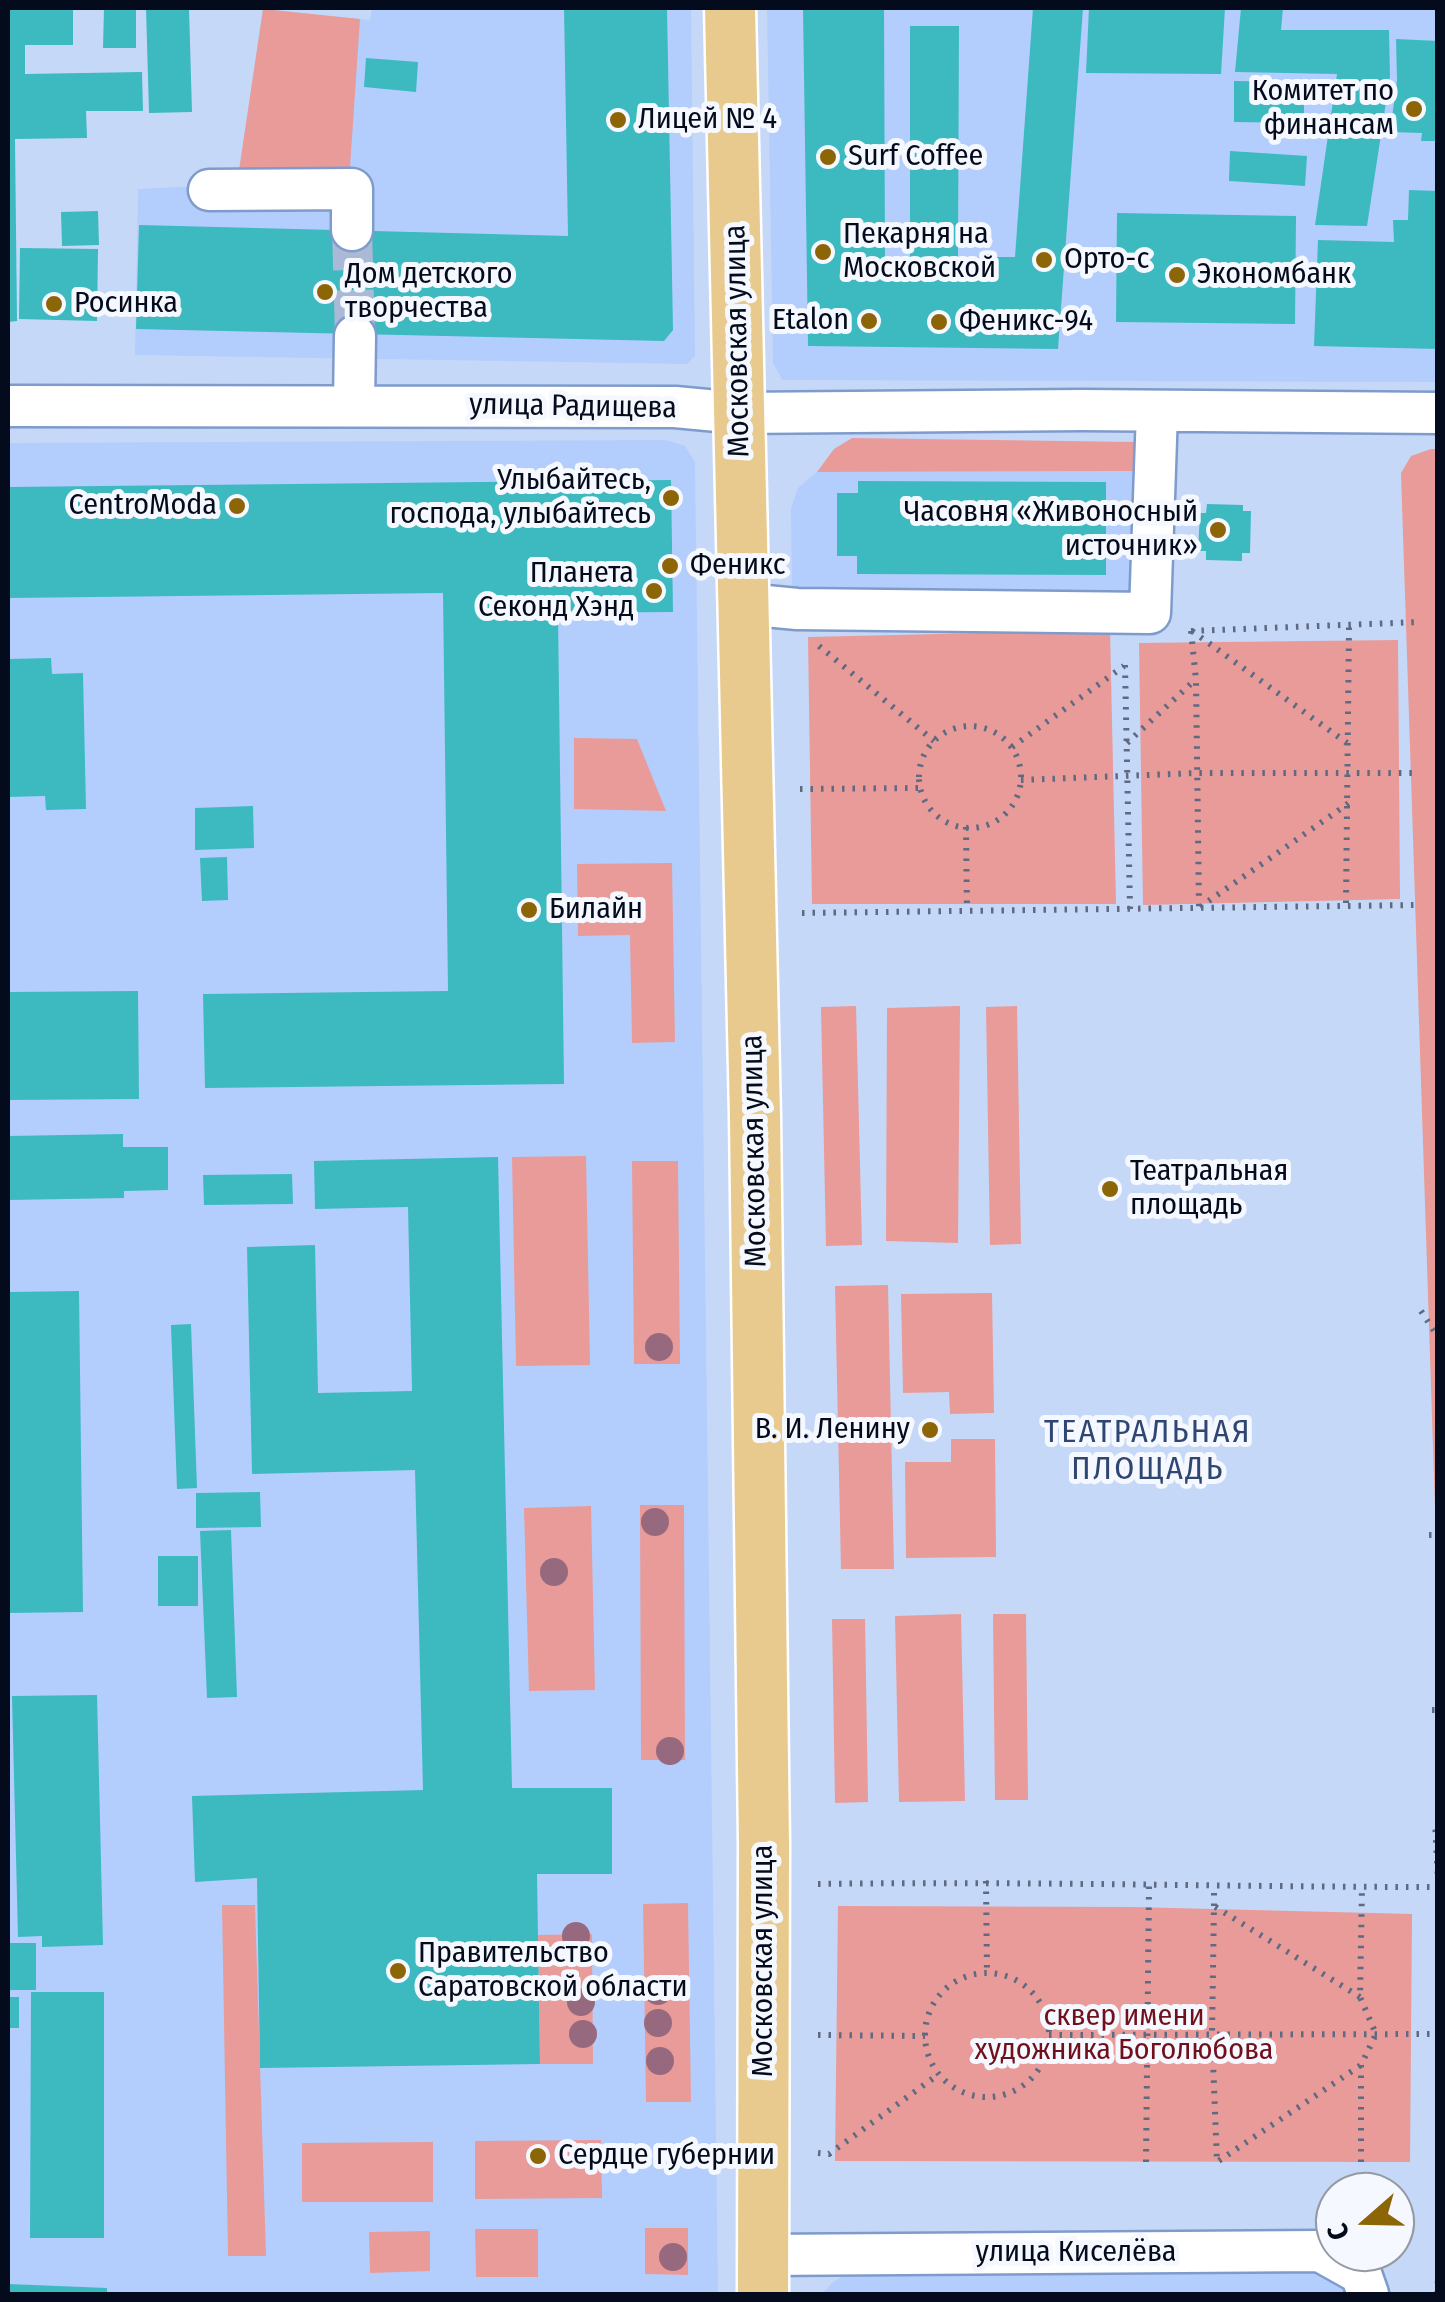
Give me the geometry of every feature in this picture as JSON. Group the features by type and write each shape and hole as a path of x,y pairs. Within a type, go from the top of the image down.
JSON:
{"main road":[{"name":"Московская улица","path":"730,8 756,1116 764,1844 763,2275"}],"street":[{"path":"209,190 352,189 352,230"},
{"path":"354,336 354,406"},
{"name":"улица Радищева","path":"8,406 674,407 738,413 1438,413"},
{"path":"745,604 797,609 1150,613 1157,411"},
{"name":"улица Киселёва","path":"763,2275 1320,2252 1360,2274 1368,2294"}],"path":[{"path":"1191,631 1419,622"},
{"path":"1346,903 1349,626"},
{"path":"1191,631 1196,680 1199,908"},
{"path":"1191,631 1347,742"},
{"path":"813,640 934,741"},
{"path":"1012,747 1124,666 1130,909"},
{"path":"1126,744 1196,680"},
{"path":"983,727 999,734 1012,747 1019,762 1018,797 996,821 966,828 950,824 926,804 919,772 924,755 948,730 983,727"},
{"path":"1021,780 1198,773 1418,773"},
{"path":"800,789 920,788"},
{"path":"1199,908 1348,802"},
{"path":"966,828 967,912"},
{"path":"802,913 1418,905"},
{"path":"1420,1311 1438,1337"},
{"path":"818,1884 986,1881 1362,1887 1438,1883 1438,1822"},
{"path":"986,1881 987,1973"},
{"path":"1146,2162 1150,1885"},
{"path":"1214,1887 1212,2034 1218,2162 1362,2065"},
{"path":"1361,2162 1362,2065 1376,2034 1360,1998 1362,1887"},
{"path":"1214,1906 1360,1998"},
{"path":"987,1973 1006,1976 1024,1985 1037,1998 1046,2016 1049,2035 1038,2071 1008,2094 989,2097 970,2095 952,2087 938,2074 924,2036 927,2016 950,1985 968,1976 987,1973"},
{"path":"1049,2035 1438,2034"},
{"path":"818,2035 924,2036"},
{"path":"818,2153 829,2154 938,2074"},
{"path":"1437,2294 1438,2278"}],"shaded area":[{"path":"372,8 691,8 695,356 687,364 135,355 138,189 237,184 263,9 370,20"},
{"path":"767,8 1437,8 1437,382 782,380 773,363"},
{"path":"666,440 685,446 695,462 718,2294 8,2294 8,443"},
{"path":"1134,471 1131,602 792,597 791,508 798,488 817,472"},
{"path":"1309,2270 1327,2276 1345,2294 822,2294 848,2273"}],"green space":[{"path":"263,9 360,19 349,182 237,184"},
{"path":"852,438 1134,442 1134,471 817,472 834,449"},
{"path":"1438,449 1437,1569 1401,473 1411,456"},
{"path":"1110,630 1116,904 812,904 808,637"},
{"path":"1398,640 1400,899 1143,905 1139,643"},
{"path":"574,738 637,739 666,811 574,809"},
{"path":"672,863 675,1042 632,1043 630,935 578,936 577,864"},
{"path":"856,1006 862,1245 826,1246 821,1007"},
{"path":"960,1006 958,1243 886,1241 887,1008"},
{"path":"1017,1006 1021,1244 990,1245 986,1007"},
{"path":"586,1156 590,1365 516,1366 512,1157"},
{"path":"632,1161 678,1161 680,1364 634,1364"},
{"path":"888,1285 894,1569 841,1569 835,1286"},
{"path":"992,1293 994,1413 950,1414 949,1392 903,1393 901,1294"},
{"path":"951,1439 995,1439 996,1557 906,1558 905,1462 951,1462"},
{"path":"640,1505 684,1505 685,1760 641,1760"},
{"path":"591,1506 595,1690 529,1691 524,1508"},
{"path":"961,1614 965,1801 899,1802 895,1616"},
{"path":"993,1614 1026,1614 1028,1800 995,1800"},
{"path":"832,1619 865,1619 868,1802 835,1803"},
{"path":"688,1903 691,2102 646,2102 643,1904"},
{"path":"222,1905 255,1905 266,2256 228,2256"},
{"name":"сквер имени художника Боголюбова","path":"838,1906 1133,1907 1412,1914 1410,2162 835,2161"},
{"path":"592,1934 593,2064 540,2064 538,1935"},
{"path":"601,2140 602,2198 475,2199 475,2141"},
{"path":"433,2142 433,2202 302,2202 302,2143"},
{"path":"645,2228 688,2228 688,2275 645,2274"},
{"path":"475,2229 538,2229 538,2277 476,2277"},
{"path":"430,2231 430,2271 370,2273 369,2232"}],"building":[{"path":"8,8 73,8 73,45 25,45 25,74 142,72 143,111 86,111 87,138 15,139 17,321 8,322"},
{"path":"104,8 136,8 136,48 103,48"},
{"path":"146,8 189,8 192,112 149,113"},
{"name":"Лицей № 4","path":"564,8 667,8 673,330 664,341 136,329 139,225 568,236"},
{"path":"803,8 884,8 885,257 910,257 910,26 959,26 958,257 1015,257 1033,8 1083,8 1058,349 808,346"},
{"path":"1089,8 1225,8 1221,74 1086,73"},
{"path":"1241,8 1283,8 1281,30 1389,30 1390,76 1367,226 1315,225 1337,74 1235,72"},
{"path":"1396,39 1438,41 1438,141 1421,141 1422,133 1390,132 1397,80"},
{"path":"366,58 418,62 416,92 364,87"},
{"path":"1234,81 1304,82 1304,123 1234,122"},
{"path":"1230,151 1307,156 1305,186 1229,181"},
{"path":"1409,190 1438,191 1438,349 1314,346 1318,240 1394,242 1393,220 1408,220"},
{"path":"98,211 99,245 62,246 61,212"},
{"path":"1117,213 1296,216 1295,324 1116,322"},
{"path":"20,248 98,249 97,321 19,319"},
{"path":"671,480 673,612 558,613 564,1084 205,1088 203,994 448,991 443,593 8,598 8,487"},
{"path":"858,481 1106,482 1106,575 857,574 857,556 837,556 837,493 858,493"},
{"path":"1207,504 1243,505 1243,511 1251,511 1250,553 1242,553 1242,561 1206,560 1206,551 1198,551 1200,513 1206,513"},
{"path":"51,658 52,674 83,673 86,809 46,810 45,796 8,797 8,659"},
{"path":"253,806 254,848 195,850 195,808"},
{"path":"227,857 228,900 202,901 200,858"},
{"path":"138,991 139,1099 8,1100 8,992"},
{"path":"123,1134 123,1147 168,1147 168,1190 124,1191 124,1198 8,1200 8,1136"},
{"path":"498,1157 512,1788 612,1788 612,1874 537,1874 540,2064 260,2068 257,1878 195,1882 192,1796 423,1790 415,1470 252,1474 247,1247 315,1245 318,1393 412,1391 408,1207 315,1209 314,1161"},
{"path":"292,1174 293,1204 204,1205 203,1175"},
{"path":"79,1291 83,1612 8,1613 8,1292"},
{"path":"191,1324 197,1488 177,1489 171,1325"},
{"path":"260,1492 261,1527 196,1528 196,1493"},
{"path":"231,1530 237,1697 207,1698 200,1531"},
{"path":"158,1556 198,1556 198,1606 158,1606"},
{"path":"97,1695 103,1945 42,1947 42,1936 18,1937 12,1696"},
{"path":"8,1943 36,1943 36,1990 8,1990"},
{"path":"31,1992 104,1992 104,2238 30,2238"},
{"path":"8,1997 19,1997 19,2028 8,2028"},
{"path":"8,2284 107,2288 107,2294 8,2294"}],"tunnel":[{"path":"352,230 355,336"}],"place":[{"name":"Комитет по финансам","path":"1414,109"},
{"name":"Лицей № 4","path":"618,120"},
{"name":"Surf Coffee","path":"828,157"},
{"name":"Пекарня на Московской","path":"823,252"},
{"name":"Орто-с","path":"1044,260"},
{"name":"Экономбанк","path":"1177,275"},
{"name":"Дом детского творчества","path":"325,292"},
{"name":"Росинка","path":"54,304"},
{"name":"Etalon","path":"869,321"},
{"name":"Феникс-94","path":"939,322"},
{"name":"Улыбайтесь, господа, улыбайтесь","path":"671,498"},
{"name":"CentroModa","path":"237,506"},
{"name":"Часовня «Живоносный источник»","path":"1218,530"},
{"name":"Феникс","path":"670,566"},
{"name":"Планета Секонд Хэнд","path":"654,591"},
{"name":"Билайн","path":"529,910"},
{"name":"Театральная площадь","path":"1110,1189"},
{"name":"В. И. Ленину","path":"930,1430"},
{"name":"Правительство Саратовской области","path":"398,1971"},
{"name":"Сердце губернии","path":"538,2156"}],"district":[{"name":"ТЕАТРАЛЬНАЯ ПЛОЩАДЬ","path":"1148,1452"}]}
